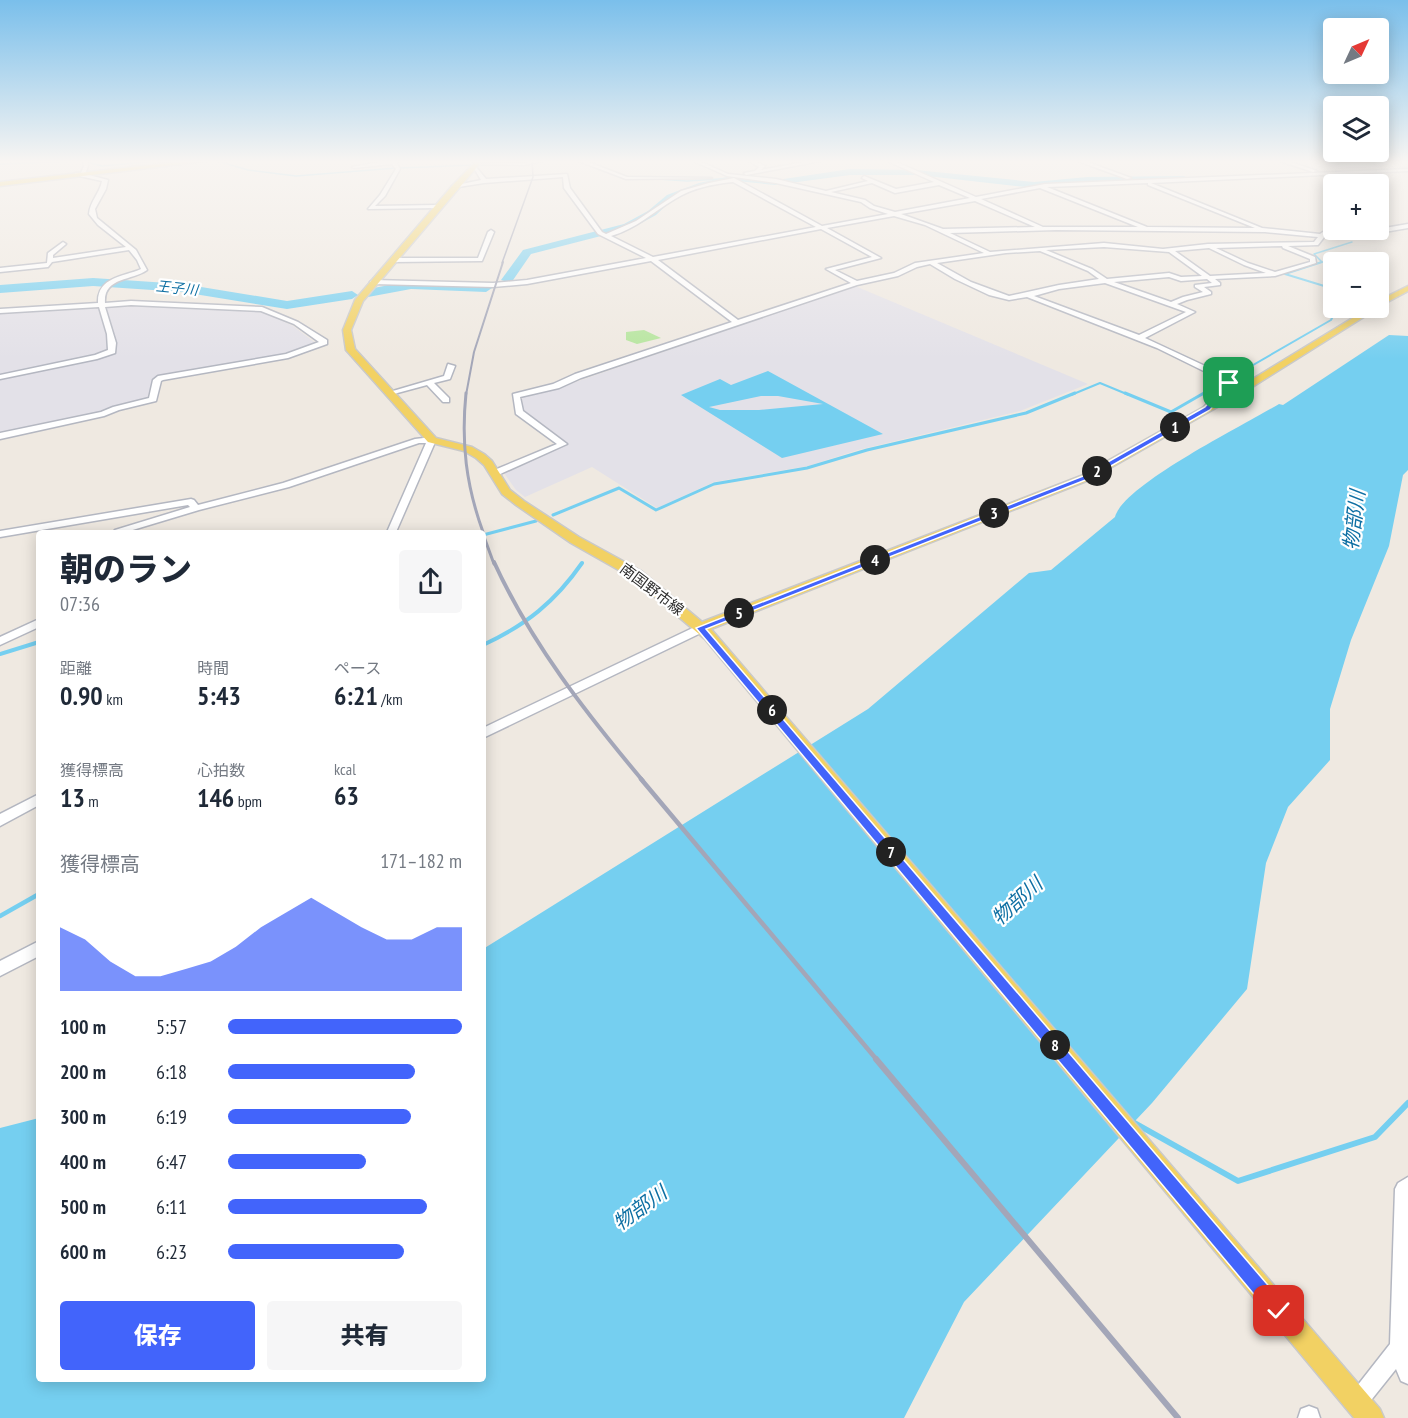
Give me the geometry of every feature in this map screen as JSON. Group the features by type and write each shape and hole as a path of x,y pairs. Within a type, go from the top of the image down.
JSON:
{"main road":[{"path":"421,226 359,300 347,330 347,338 351,350 432,440"},
{"path":"1389,299 1408,288"},
{"path":"705,632 1085,478 1357,318"},
{"name":"南国野市線","path":"432,440 468,449 488,463 506,492 520,503 575,540 636,574 705,632 1364,1410"}],"street":[{"path":"0,377 97,357 112,351 102,304 109,283 144,270 142,259 119,236 104,226"},
{"path":"596,226 604,236 653,259 737,323"},
{"path":"604,236 621,232 632,226"},
{"path":"373,282 507,284 827,226"},
{"path":"930,226 987,253"},
{"path":"1039,226 1043,228"},
{"path":"1145,226 1174,238 1190,249"},
{"path":"1255,226 1265,230"},
{"path":"943,231 1043,228 1265,230 1321,236 1406,226"},
{"path":"823,227 878,258 829,269 856,284"},
{"path":"1098,230 1114,243 1112,246"},
{"path":"393,260 480,260 491,232"},
{"path":"495,473 563,444 519,412 516,396 573,381 578,376 856,284 896,275 915,265 987,253 1112,246 1171,251 1208,246 1316,244 1321,236"},
{"path":"48,265 50,254 63,244"},
{"path":"931,262 945,274 954,275 1008,298 1059,287 1169,275 1181,279 1276,274 1313,263 1313,258 1281,245"},
{"path":"1208,246 1246,264 1276,274"},
{"path":"0,270 48,265 129,248"},
{"path":"1042,250 1090,270 1106,281 1192,312 1139,338"},
{"path":"1171,251 1218,284 1197,286 1209,293 1185,298 1171,305"},
{"path":"1026,295 1139,338 1226,379 1227,386 1207,408"},
{"path":"0,311 102,304 169,303 262,309 296,323 324,342 288,356 161,378 157,380 153,399 114,408 104,414 0,436"},
{"path":"390,393 447,377 451,366"},
{"path":"428,382 446,400"},
{"path":"124,530 195,508 286,485 418,441 432,440 393,530"},
{"path":"0,534 192,502 195,508"},
{"path":"0,641 36,623"},
{"path":"486,732 705,632"},
{"path":"0,820 36,801"},
{"path":"0,969 36,950"},
{"path":"1408,1186 1404,1189 1400,1348 1408,1374"},
{"path":"1364,1410 1400,1348"}],"shaded area":[{"path":"855,286 1088,384 1020,411 858,450 808,466 714,482 657,508 592,467 525,497 516,490 504,473 568,444 523,410 522,397 558,388"},
{"path":"159,305 260,310 293,326 317,344 288,354 153,379 147,399 142,401 113,406 103,413 0,435 0,313"}],"green space":[{"path":"644,330 661,338 637,344 626,340 626,332"}],"water":[{"name":"物部川","path":"1389,335 1408,336 1408,470 1403,475 1389,546 1351,640 1330,709 1330,760 1288,807 1266,863 1247,989 1152,1103 964,1302 904,1418 0,1418 0,1128 36,1119 36,1382 486,1382 486,947 868,709 1029,573 1051,570 1115,517 1123,504 1162,472 1279,404 1283,405"},
{"path":"768,371 883,434 782,458 681,395 720,379 731,385","holes":["761,396 778,396 823,404 759,410 720,410 709,407"]}],"waterway":[{"name":"王子川","path":"604,234 627,226"},
{"name":"王子川","path":"507,280 527,252 600,235"},
{"path":"1322,262 1314,254 1352,242"},
{"path":"1318,263 1322,262"},
{"path":"1322,262 1285,274 1323,286"},
{"name":"王子川","path":"0,289 93,282 183,288 196,292 287,305 352,295"},
{"name":"王子川","path":"368,293 411,285 486,288"},
{"path":"1201,395 1332,318"},
{"path":"1071,395 1100,383 1129,395"},
{"path":"553,515 619,488 656,510 714,484 807,468 867,450 1026,413 1075,393"},
{"path":"1125,393 1171,412 1204,393"},
{"path":"486,534 536,521"},
{"path":"486,643 526,621 550,601 582,563"},
{"path":"0,654 36,643"},
{"path":"0,916 36,896"},
{"path":"1131,1121 1238,1181 1375,1137 1408,1103"}],"railway":[{"path":"502,263 515,226"},
{"path":"466,395 474,352 503,262"},
{"path":"466,393 464,429 466,464 472,497 482,530"},
{"path":"486,542 494,564"},
{"path":"494,562 542,649 581,703 643,781"},
{"path":"641,779 877,1060"},
{"path":"876,1059 1178,1418"}],"route":[{"path":"1229,383 1207,408 1085,478 701,628 1279,1311"}]}
